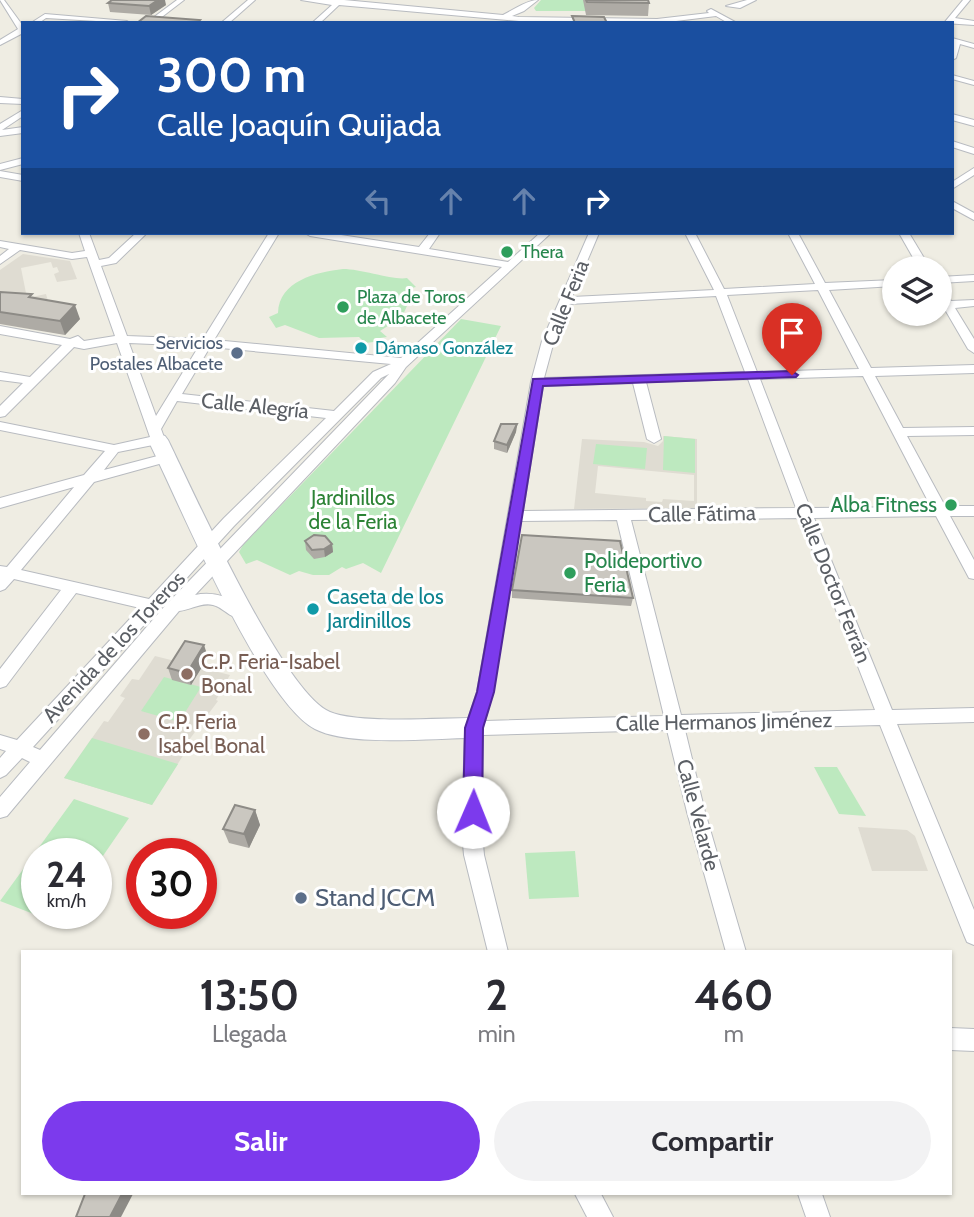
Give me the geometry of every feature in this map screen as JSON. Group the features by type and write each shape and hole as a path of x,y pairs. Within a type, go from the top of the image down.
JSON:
{"street":[{"path":"0,43 18,31 1,0"},
{"path":"152,21 181,0"},
{"path":"226,21 252,0"},
{"path":"304,0 506,17 660,21 714,13 730,21"},
{"path":"438,21 449,0"},
{"path":"493,21 522,10 535,0"},
{"path":"729,6 734,8 754,0"},
{"path":"948,21 967,0"},
{"path":"317,21 339,2"},
{"path":"652,10 660,21"},
{"path":"37,21 45,16 104,21"},
{"path":"954,21 974,23"},
{"path":"954,41 974,46"},
{"path":"954,78 974,83"},
{"path":"0,100 21,102"},
{"path":"0,131 21,114"},
{"path":"954,118 974,123"},
{"path":"0,131 21,131"},
{"path":"954,145 974,151"},
{"path":"0,160 21,155"},
{"path":"0,167 21,162"},
{"path":"970,179 974,170"},
{"path":"0,174 21,178"},
{"path":"954,205 974,218"},
{"path":"85,235 158,442 212,554 287,688 306,710 325,722 357,728 474,728"},
{"path":"0,244 112,261 140,235"},
{"path":"0,503 94,476 158,442 174,397 273,235"},
{"path":"422,251 434,235"},
{"path":"212,554 391,380 404,363 544,235"},
{"name":"Calle Feria","path":"498,950 474,855 474,728 485,692 537,382 548,341 593,235"},
{"name":"Calle Doctor Ferrán","path":"691,235 720,291 974,935"},
{"path":"794,235 974,574"},
{"path":"905,235 918,256"},
{"path":"352,236 508,265"},
{"path":"0,261 18,247"},
{"path":"952,280 974,278"},
{"path":"565,301 882,284"},
{"path":"952,305 974,303"},
{"path":"952,312 974,349"},
{"path":"0,330 84,345 120,335 404,363"},
{"path":"0,413 71,343"},
{"path":"212,554 337,415 377,375 404,363"},
{"path":"537,382 974,369"},
{"path":"0,376 32,381"},
{"path":"639,380 654,439"},
{"name":"Calle Alegría","path":"174,397 337,415"},
{"path":"0,426 114,449 158,442"},
{"path":"899,432 974,431"},
{"path":"3,576 94,476 114,449"},
{"name":"Calle Fátima","path":"513,516 974,511"},
{"name":"Calle Velarde","path":"623,515 673,723 735,950"},
{"name":"Avenida de los Toreros","path":"0,770 151,606 212,554"},
{"name":"Avenida de los Toreros","path":"0,810 169,612 212,554"},
{"path":"3,576 73,586 151,606"},
{"path":"0,681 73,586"},
{"name":"Avenida de los Toreros","path":"169,612 192,600 211,598 227,602 247,620"},
{"name":"Calle Hermanos Jiménez","path":"474,728 974,715"},
{"path":"0,742 42,760"},
{"path":"952,1039 974,1041"},
{"path":"588,1195 601,1217"},
{"path":"810,1195 818,1217"}],"shaded area":[{"path":"23,254 70,261 77,279 57,282 54,274 59,272 57,267 53,268 51,262 21,268 27,298 46,294 48,301 0,303 0,270"},
{"path":"663,436 697,439 697,508 574,509 582,439 644,442 658,446 663,441","holes":["598,466 694,475 694,501 646,501 646,498 595,493"]},
{"name":"C.P. Feria Isabel Bonal","path":"199,655 208,657 202,668 230,675 216,700 218,701 186,744 189,746 152,805 64,778 104,721 108,722 125,698 120,696 132,679 139,680 155,656 183,663"},
{"path":"858,827 907,830 915,836 928,871 872,871"}],"green space":[{"path":"541,0 624,0 627,11 536,11 534,8"},
{"name":"Plaza de Toros de Albacete","path":"343,269 407,278 416,287 407,289 411,297 402,317 380,331 387,337 380,338 382,341 365,343 359,337 319,338 285,325 276,328 269,317 278,313 280,302 292,286 311,276"},
{"name":"Jardinillos de la Feria","path":"461,319 501,326 381,573 363,563 346,569 342,567 329,575 313,575 299,571 290,575 257,560 246,564 239,552 243,545"},
{"path":"664,436 695,439 695,473 663,470"},
{"path":"596,444 647,448 645,469 593,464"},
{"path":"164,677 201,687 179,722 141,711"},
{"path":"92,738 178,764 152,805 64,778"},
{"path":"814,767 837,767 866,816 839,814"},
{"path":"74,799 129,818 112,843 112,838 46,838"},
{"path":"575,851 579,897 529,899 525,853"},
{"path":"21,872 21,909 0,901"}],"building":[{"path":"112,0 158,0 149,6 108,3"},
{"path":"586,0 648,0 649,3 587,2"},
{"path":"146,16 200,20 199,21 140,21"},
{"path":"572,16 604,17 606,21 574,21"},
{"path":"0,292 32,294 29,297 75,305 60,321 0,312"},
{"path":"501,424 517,424 507,445 494,441"},
{"path":"314,535 325,536 332,544 324,549 312,550 305,541"},
{"name":"Polideportivo Feria","path":"522,535 620,541 633,598 512,590"},
{"path":"185,641 204,645 187,673 168,668"},
{"path":"235,805 255,810 244,834 223,829"},
{"path":"85,1195 121,1195 110,1217 76,1217"}],"place":[{"name":"Thera","path":"507,252"},
{"name":"Plaza de Toros de Albacete","path":"343,307"},
{"name":"Dámaso González","path":"361,348"},
{"name":"Servicios Postales Albacete","path":"237,353"},
{"name":"Alba Fitness","path":"951,505"},
{"name":"Polideportivo Feria","path":"570,573"},
{"name":"Caseta de los Jardinillos","path":"313,609"},
{"name":"C.P. Feria-Isabel Bonal","path":"187,674"},
{"name":"C.P. Feria Isabel Bonal","path":"144,734"},
{"name":"Stand JCCM","path":"301,898"}],"route":[{"path":"473,812 474,728 485,692 537,382 792,375"}]}
